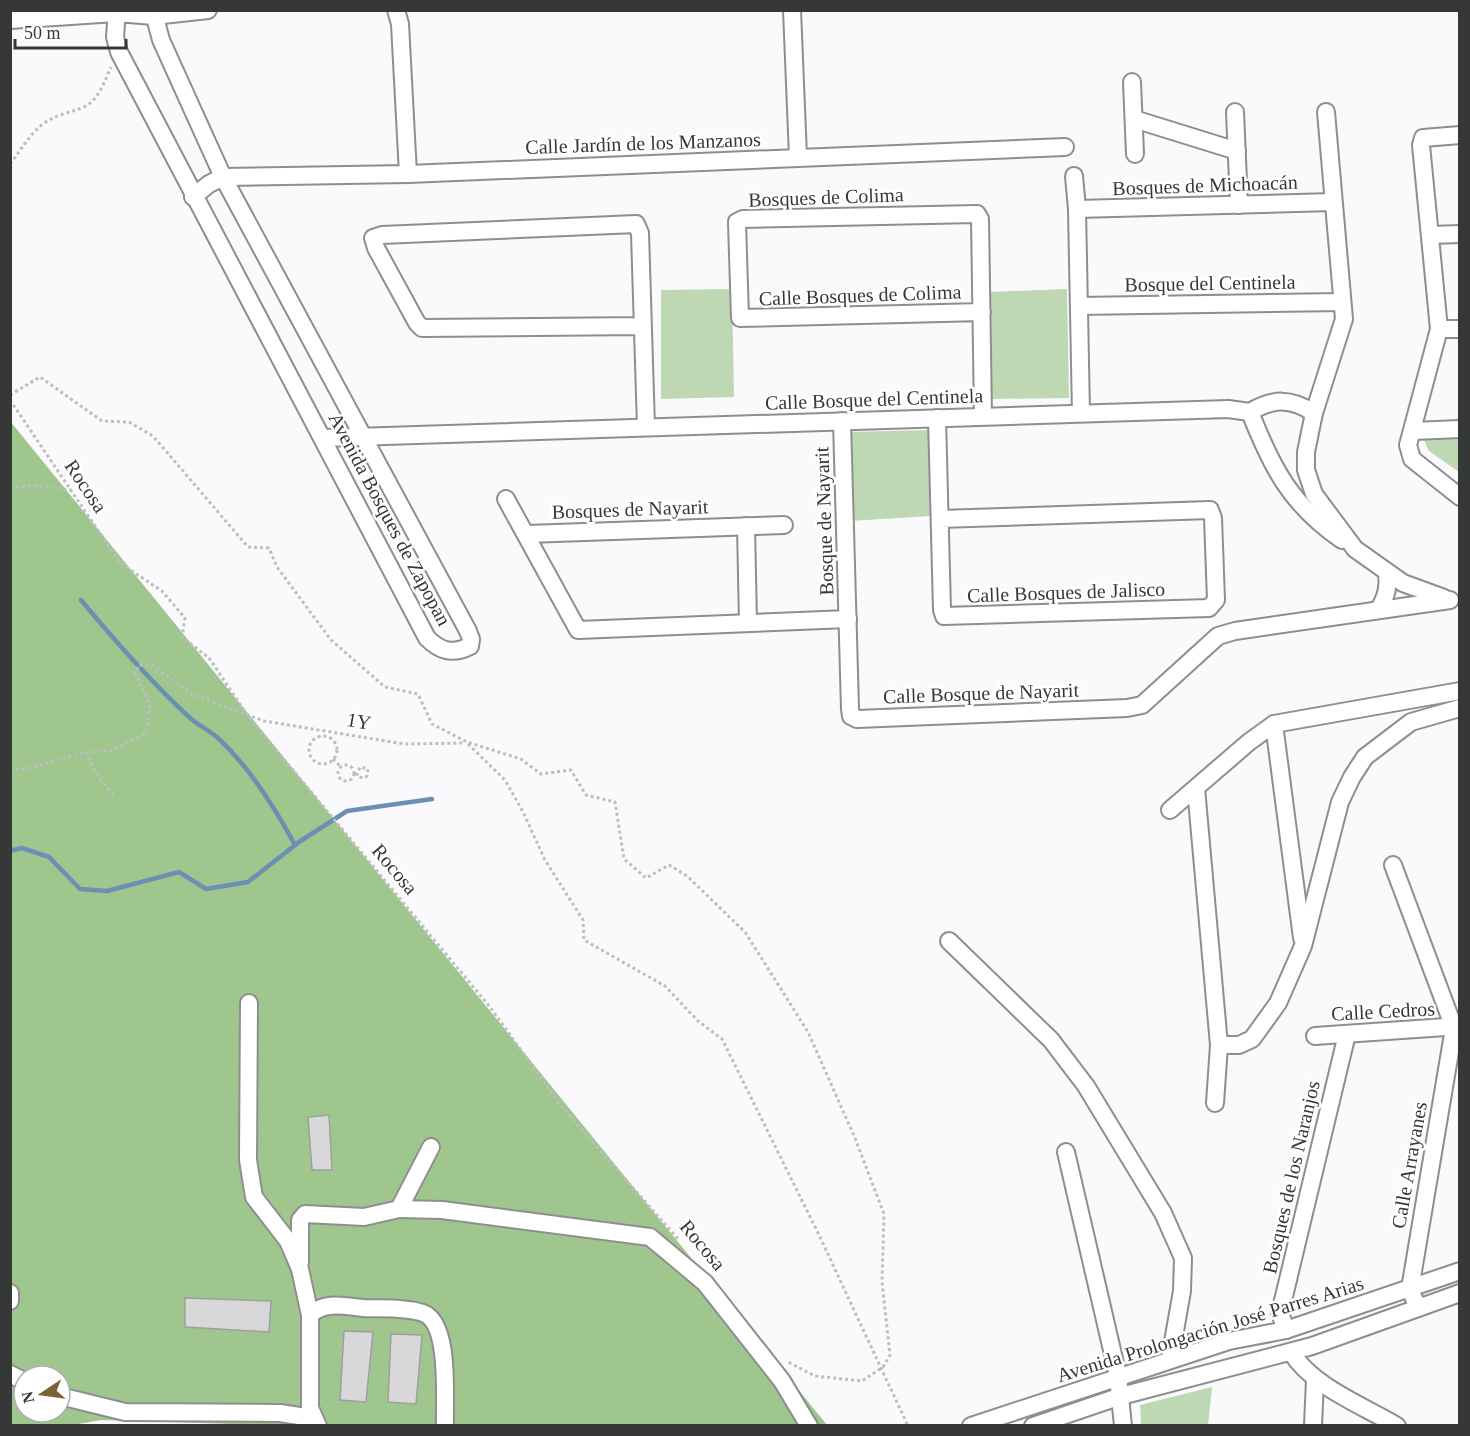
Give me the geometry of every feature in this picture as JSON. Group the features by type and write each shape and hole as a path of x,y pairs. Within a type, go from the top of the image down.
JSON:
{"street":[{"path":"10,21 116,12 154,13 208,10"},
{"path":"396,10 400,24 408,174"},
{"path":"792,10 798,157"},
{"path":"116,12 115,37 119,52"},
{"name":"Avenida Bosques de Zapopan","path":"119,52 193,197 427,638 435,646 447,652 470,646 471,639 468,631 223,177 161,40 154,13"},
{"path":"1132,82 1135,154"},
{"path":"1235,112 1239,205"},
{"path":"1326,112 1344,319 1314,413 1306,452 1306,470 1314,494 1355,549"},
{"path":"1134,119 1237,151"},
{"path":"1460,135 1430,136 1423,138 1421,145 1439,329 1408,445 1412,459 1460,496"},
{"name":"Calle Jardín de los Manzanos","path":"223,177 408,174 1065,147"},
{"path":"1074,176 1077,209 1081,413"},
{"path":"193,197 208,184 223,177"},
{"name":"Bosques de Michoacán","path":"1077,209 1334,202"},
{"name":"Calle Bosques de Colima","path":"977,214 980,219 983,416"},
{"name":"Bosques de Colima","path":"740,318 737,222 743,219 977,214"},
{"path":"642,326 422,328 401,295 373,238 382,235 636,225 640,232 646,427"},
{"path":"1431,235 1460,234"},
{"name":"Bosque del Centinela","path":"1079,306 1342,302"},
{"name":"Calle Bosques de Colima","path":"740,318 982,312"},
{"path":"1439,329 1460,329"},
{"path":"1314,413 1299,403 1281,400 1264,404 1250,412 1268,458 1281,480 1300,505 1320,525 1402,584 1455,600"},
{"name":"Calle Bosque del Centinela","path":"322,438 1081,413 1228,409 1250,412"},
{"name":"Calle Bosques de Jalisco","path":"937,418 942,610 949,617 1209,608 1216,600 1213,518 1210,510 940,519"},
{"name":"Bosque de Nayarit","path":"842,421 848,619"},
{"path":"1413,430 1460,429"},
{"path":"1281,480 1306,470"},
{"path":"506,499 527,534"},
{"name":"Bosques de Nayarit","path":"748,623 578,630 527,534 784,525"},
{"path":"746,526 748,623 848,619"},
{"path":"1379,609 1385,599 1387,573"},
{"name":"Calle Bosque de Nayarit","path":"848,619 850,709 851,716 857,719 1127,708 1142,705 1153,698 1218,636 1235,631 1379,609 1455,600"},
{"path":"1170,810 1274,724 1460,691"},
{"path":"1407,701 1410,722"},
{"path":"1219,1045 1239,1045 1252,1039 1278,1004 1303,946 1341,802 1352,777 1365,758 1410,722 1460,708"},
{"path":"1274,724 1303,946"},
{"path":"1196,788 1219,1045 1215,1103"},
{"path":"1393,865 1457,1027"},
{"path":"949,941 1051,1040 1086,1086 1163,1213 1183,1258 1182,1291 1170,1359"},
{"path":"249,1003 248,1160 254,1197 288,1241 300,1269 310,1315 310,1408 315,1422"},
{"name":"Calle Cedros","path":"1315,1036 1457,1027"},
{"name":"Calle Arrayanes","path":"1410,1289 1457,1027"},
{"name":"Bosques de los Naranjos","path":"1286,1330 1280,1313 1347,1034"},
{"path":"399,1209 431,1147"},
{"path":"1066,1152 1118,1376 1123,1425"},
{"path":"300,1269 300,1220 305,1215 364,1216 399,1209 442,1210 651,1237 705,1283 782,1381 809,1425"},
{"name":"Avenida Prolongación José Parres Arias","path":"972,1425 1229,1341 1286,1330 1460,1271"},
{"path":"1410,1289 1418,1308"},
{"path":"10,1293 10,1300"},
{"name":"Avenida Prolongación José Parres Arias","path":"1033,1425 1121,1396 1291,1352 1460,1293"},
{"path":"310,1315 318,1308 336,1305 423,1313 436,1323 441,1337 445,1425"},
{"path":"1291,1352 1299,1365 1315,1378 1397,1425"},
{"path":"1313,1425 1315,1378"},
{"path":"72,1399 125,1412 280,1413 315,1422"}],"path":[{"path":"10,164 30,136 44,123 61,113 87,106 94,99 119,52"},
{"path":"10,395 40,377 102,421 129,422 153,436 248,547 269,548 277,567 331,640 385,687 418,694 432,724 467,742 521,759 541,774 571,770 586,795 615,802 624,859 646,878 669,865 687,876 746,932 808,1032 855,1138 884,1214 882,1281 890,1355 883,1367 862,1381 815,1376 785,1361"},
{"name":"Rocosa","path":"10,400 120,563 162,591 185,618 182,637 209,658 248,716 490,1007 561,1106 680,1240"},
{"path":"10,489 32,485 71,490"},
{"name":"1Y","path":"86,752 112,751 146,733 150,705 135,673 139,665 152,665 191,694 248,716 404,744 467,742"},
{"path":"322,730 323,736"},
{"path":"323,736 332,739 337,753 333,759 320,763 309,754 310,744 323,736"},
{"path":"467,742 505,780 523,812 544,860 582,920 584,940 665,986 698,1021 722,1039 883,1367 908,1425"},
{"path":"10,770 34,767 86,752 93,769 115,797"},
{"path":"333,759 341,767"},
{"path":"350,766 356,774 349,780 342,780 339,776 341,767 350,766"}],"green space":[{"path":"732,289 734,397 661,399 661,290"},
{"path":"1067,289 1069,398 985,399 986,292"},
{"path":"10,421 827,1425 296,1426 101,1420 73,1425 11,1425"},
{"path":"928,430 931,516 850,521 847,432"},
{"path":"1431,434 1459,434 1459,472 1429,451 1424,440"},
{"path":"1212,1387 1208,1425 1141,1425 1140,1405"}],"building":[{"path":"329,1115 332,1170 312,1170 308,1117"},
{"path":"185,1298 271,1301 269,1332 185,1327"},
{"path":"344,1331 373,1332 366,1402 340,1400"},
{"path":"391,1334 422,1335 416,1404 388,1402"}],"waterway":[{"path":"81,600 161,690 190,718 216,737 242,763 271,803 295,845"},
{"path":"10,851 22,848 49,857 80,889 107,891 179,872 206,889 248,882 299,842 347,811 432,799"}]}
